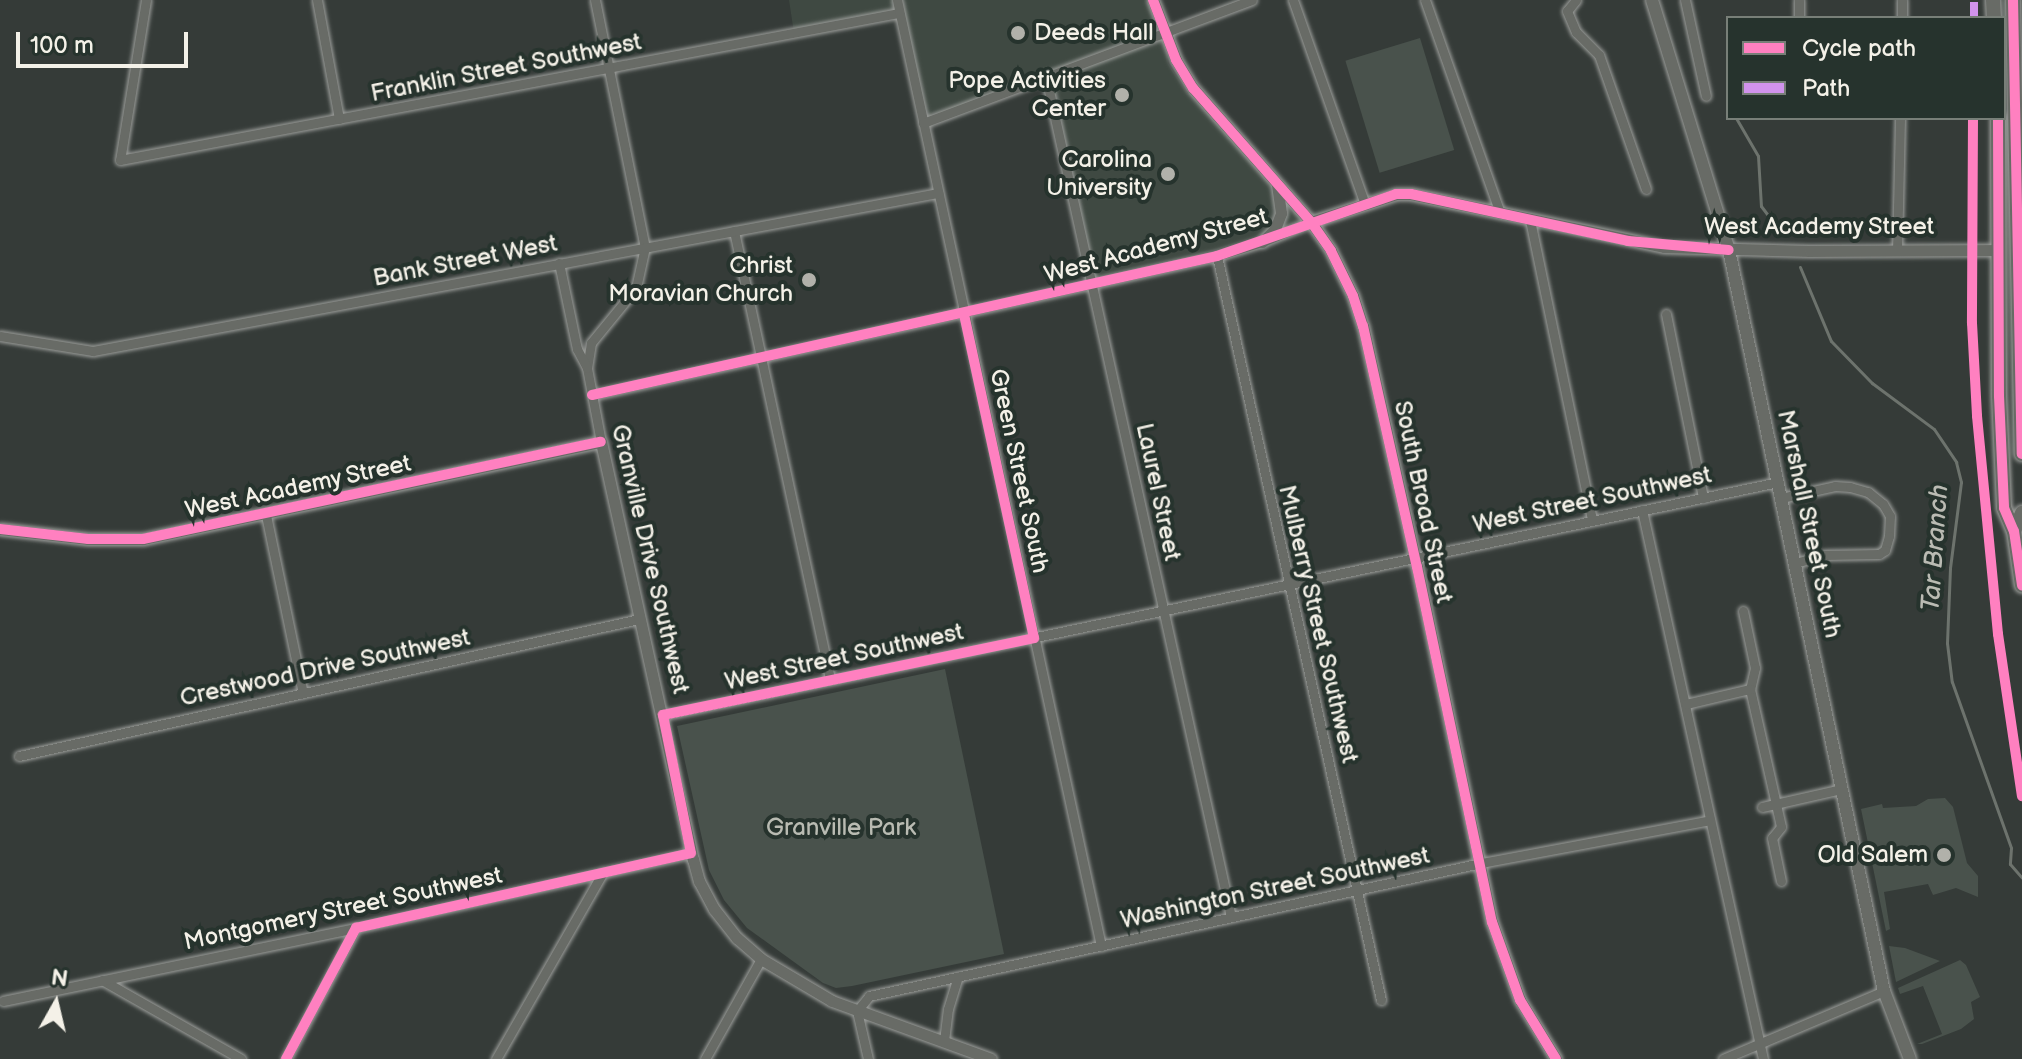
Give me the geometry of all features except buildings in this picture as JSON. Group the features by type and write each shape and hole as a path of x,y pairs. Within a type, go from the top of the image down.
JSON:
{"main road":[{"name":"Marshall Street South","path":"1652,0 1729,250 1884,991 1910,1059"},
{"path":"2013,0 2022,454"},
{"path":"1998,120 1999,396 2004,508 2014,531 2022,585"},
{"path":"2014,531 2022,513"}],"street":[{"name":"Franklin Street Southwest","path":"146,0 120,160 899,13"},
{"path":"317,0 339,119"},
{"path":"587,368 591,343 636,288 645,247 595,0"},
{"name":"Green Street South","path":"897,0 1101,946"},
{"name":"South Broad Street","path":"1153,0 1164,32 1193,88 1311,222 1347,280 1363,326 1492,922 1505,966 1520,1000 1556,1059"},
{"path":"923,123 1252,0"},
{"path":"1293,0 1365,204"},
{"path":"1425,0 1500,213"},
{"path":"1576,0 1567,11 1576,32 1599,55 1605,68 1646,189"},
{"path":"1685,0 1706,96"},
{"name":"Laurel Street","path":"1046,77 1231,917"},
{"path":"1897,251 1900,120"},
{"path":"1262,242 1275,229 1281,213 1277,185"},
{"name":"Bank Street West","path":"0,336 93,351 938,193"},
{"name":"West Academy Street","path":"592,395 1217,256 1396,194 1411,194 1640,243 1729,250 2020,249"},
{"path":"1530,220 1592,520"},
{"path":"734,231 830,679"},
{"name":"Mulberry Street Southwest","path":"1217,256 1381,1000"},
{"name":"Granville Drive Southwest","path":"559,263 577,349 587,368 691,853 699,881 714,909 737,938 761,959 832,1001 991,1059"},
{"path":"1666,314 1703,498"},
{"name":"West Academy Street","path":"0,529 127,540 266,515 601,442"},
{"name":"West Street Southwest","path":"663,715 1289,587 1778,482"},
{"path":"1781,498 1835,486 1850,487 1868,492 1883,504 1890,516 1885,550 1879,554 1825,555 1795,563"},
{"path":"1642,510 1757,1045 1763,1059"},
{"path":"266,515 303,693"},
{"path":"1743,611 1755,668 1750,689 1781,827 1772,838 1781,881"},
{"name":"Crestwood Drive Southwest","path":"19,756 639,619"},
{"path":"1686,704 1750,689"},
{"path":"1762,807 1842,789"},
{"name":"Washington Street Southwest","path":"857,1011 869,996 1481,863 1710,820"},
{"name":"Montgomery Street Southwest","path":"3,1001 356,928 691,853"},
{"path":"496,1059 603,872"},
{"path":"286,1059 356,928"},
{"path":"705,1059 761,959"},
{"path":"944,1041 948,1009 958,977"},
{"path":"102,980 241,1059"},
{"path":"1723,1059 1884,991"},
{"path":"857,1011 868,1059"}],"shaded area":[{"name":"Carolina University","path":"789,0 1153,0 1164,32 1168,63 1188,94 1193,88 1311,222 1092,286 1045,77 923,123 899,13 794,33"}],"green space":[{"path":"1420,38 1454,150 1380,173 1345,61"},
{"name":"Granville Park","path":"945,669 1004,954 836,988 823,983 747,928 724,900 709,870 677,726"},
{"path":"1945,798 1953,807 1967,863 1978,876 1978,897 1956,888 1933,895 1928,884 1884,892 1890,929 1886,931 1861,809 1882,804 1883,808 1916,806 1928,799"},
{"path":"1889,946 1905,948 1940,961 1896,982"},
{"path":"1960,960 1966,965 1980,997 1971,1002 1974,1019 1961,1029 1917,1044 1942,1034 1923,986 1900,994 1898,988"}],"waterway":[{"name":"Tar Branch","path":"1737,120 1758,156 1761,206 1780,231"},
{"name":"Tar Branch","path":"1800,267 1831,341 1872,383 1934,429 1956,462 1961,482 1950,568 1947,643 1952,682 2011,848 2010,864 2022,878"}],"marked path":[{"path":"1974,0 1974,16"}],"cycle path":[{"path":"1153,0 1176,60 1193,88 1311,222 1331,251 1353,296 1363,326 1417,567 1492,922 1520,1000 1556,1059"},
{"path":"2013,0 2022,454"},
{"path":"1973,120 1972,323 1977,416 1998,634 2022,796"},
{"path":"1998,120 1999,396 2004,508 2014,531 2022,585"},
{"path":"592,395 1217,256 1396,194 1411,194 1628,241 1729,250"},
{"path":"286,1059 356,928 691,853 663,715 1034,638 964,313"},
{"path":"0,529 88,539 143,539 601,442"}],"place":[{"name":"Deeds Hall","path":"1018,33"},
{"name":"Pope Activities Center","path":"1122,95"},
{"name":"Carolina University","path":"1168,174"},
{"name":"Christ Moravian Church","path":"809,280"},
{"name":"Old Salem","path":"1944,855"}]}
